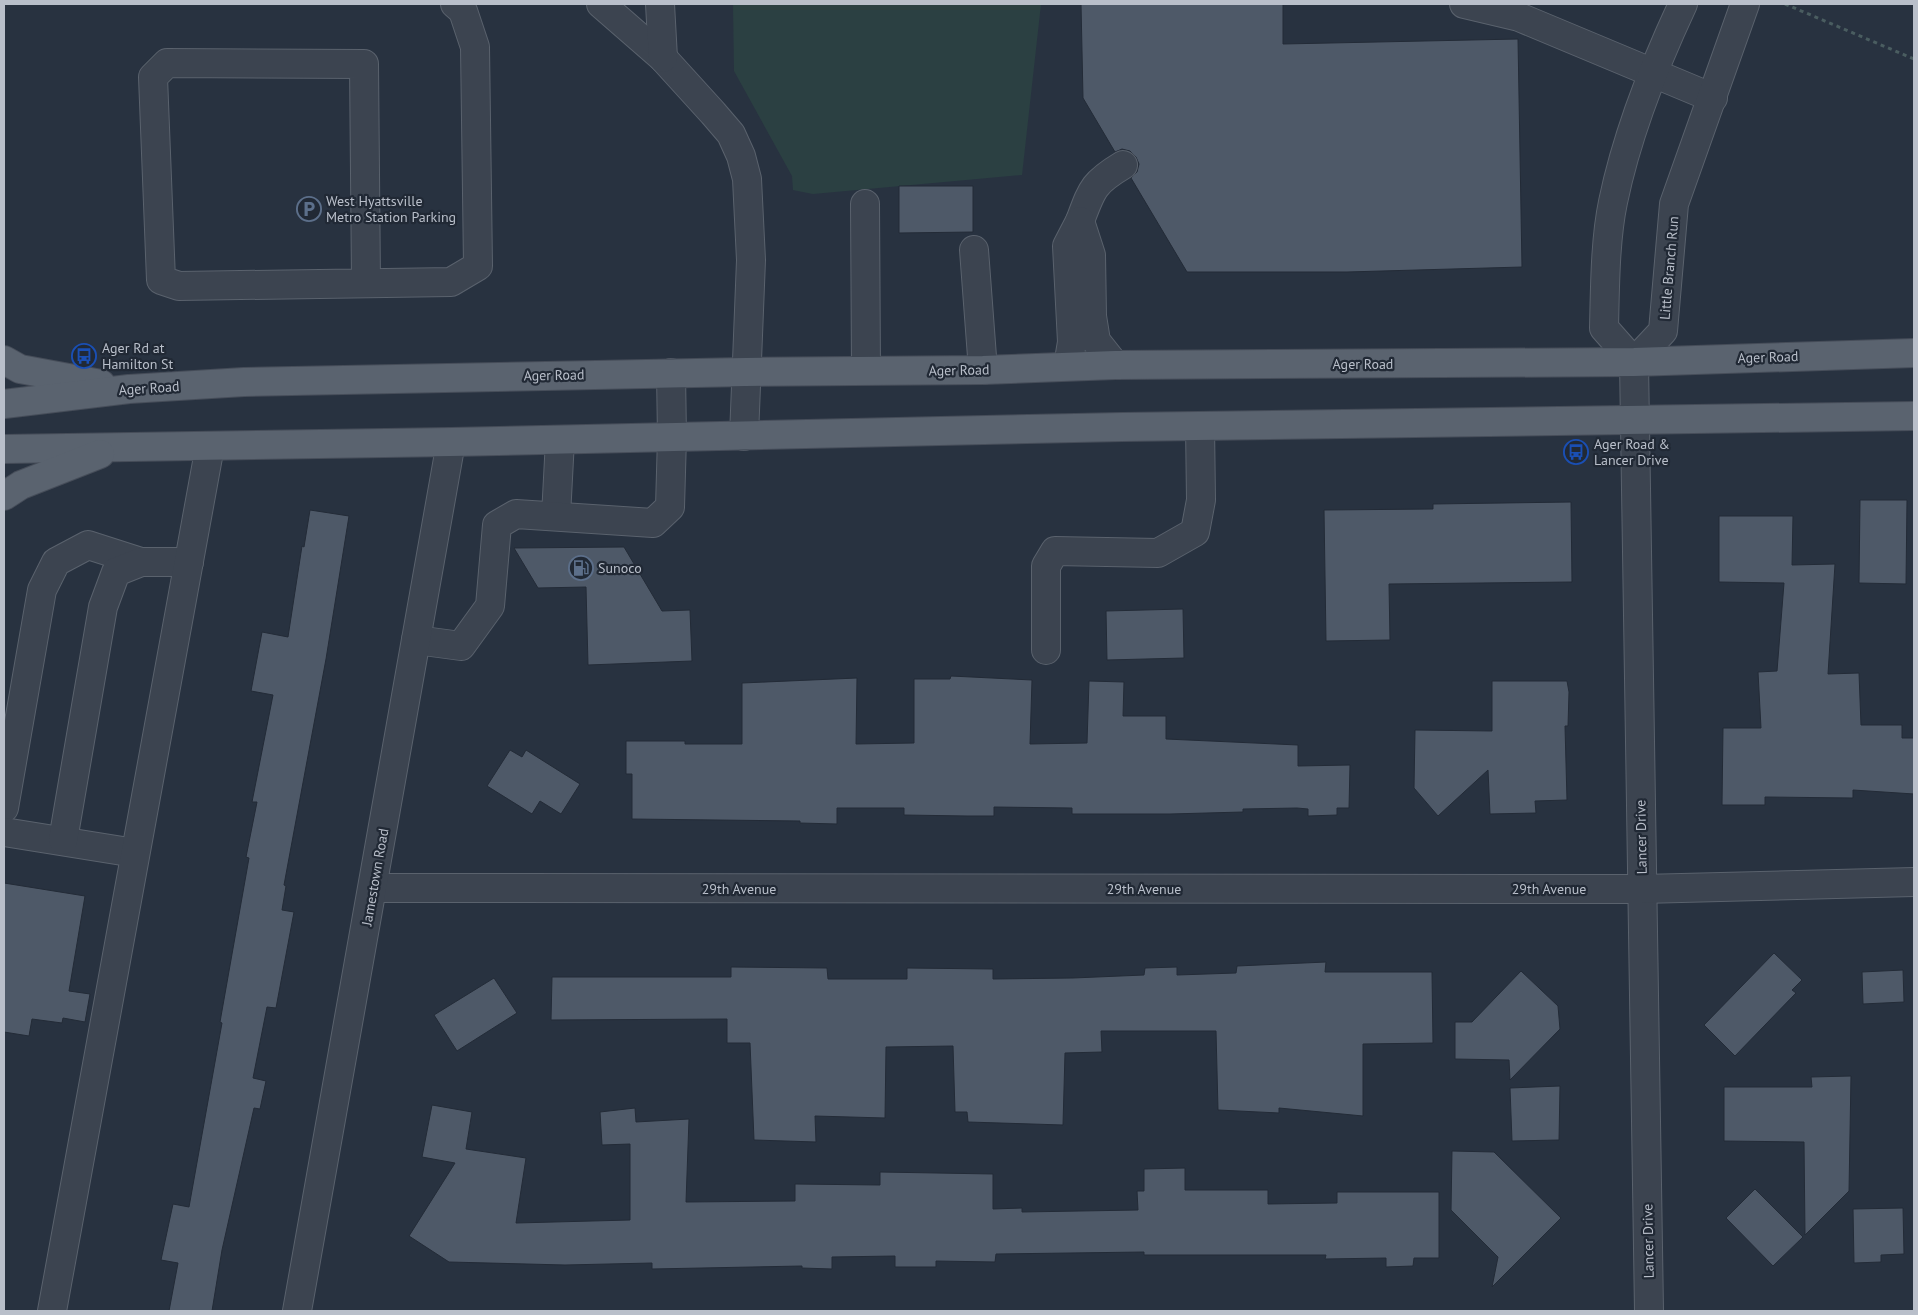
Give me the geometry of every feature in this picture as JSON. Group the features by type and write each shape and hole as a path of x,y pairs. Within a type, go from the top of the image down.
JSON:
{"main road":[{"name":"Ager Road","path":"4,404 129,389 244,382 671,373 983,370 1115,365 1634,362 1914,353"},
{"path":"4,360 20,369 129,389"},
{"path":"4,449 560,440 1200,426 1914,416"},
{"path":"4,496 21,485 118,447"}],"street":[{"path":"366,283 364,64 168,63 153,77 161,280 179,286 451,282 478,266 475,47 462,11 454,4"},
{"path":"602,4 663,58 731,134 747,179 751,260 745,372 744,436"},
{"path":"660,4 663,58"},
{"path":"1464,4 1519,17 1713,98"},
{"path":"1634,362 1604,328 1605,288 1613,203 1629,142 1653,72 1683,4"},
{"name":"Little Branch Run","path":"1634,362 1663,331 1674,204 1745,4"},
{"path":"1068,366 1072,342 1067,246 1080,221 1093,188 1100,179 1123,165"},
{"path":"865,204 866,370"},
{"path":"1080,221 1091,254 1092,316 1096,342 1115,365"},
{"path":"974,250 983,370"},
{"name":"Lancer Drive","path":"1634,362 1649,1311"},
{"path":"416,640 461,646 490,606 497,525 516,514 654,523 670,507 671,373"},
{"path":"1046,650 1046,566 1055,552 1158,553 1194,532 1201,500 1200,426"},
{"path":"556,516 560,440"},
{"name":"Jamestown Road","path":"297,1311 451,442"},
{"path":"52,1311 210,446"},
{"path":"4,808 8,759 42,590 56,562 88,545 141,562 189,562"},
{"path":"63,840 103,607 116,572 141,562"},
{"path":"4,832 135,853"},
{"name":"29th Avenue","path":"373,888 1642,889 1914,882"}],"path":[{"path":"1786,4 1914,59"}],"green space":[{"path":"733,4 1041,4 1022,175 813,194 793,190 792,176 734,71"}],"building":[{"path":"1081,4 1283,4 1283,44 1518,39 1522,267 1347,272 1187,272 1131,178 1137,172 1139,164 1136,157 1130,151 1122,149 1115,152 1083,98"},
{"path":"899,186 973,186 973,232 899,233"},
{"path":"1860,500 1907,500 1906,584 1859,583"},
{"path":"1571,502 1572,582 1389,584 1390,640 1326,641 1324,510 1433,509 1433,504"},
{"path":"310,510 349,516 326,659 284,885 286,886 282,910 294,912 276,1008 267,1007 253,1078 266,1081 260,1109 254,1108 222,1250 212,1311 169,1311 178,1263 161,1260 173,1204 189,1207 249,858 246,857 257,802 252,802 273,695 251,691 262,632 288,637 302,546 304,547"},
{"path":"1719,516 1793,516 1792,565 1835,564 1828,674 1859,673 1861,725 1902,725 1902,738 1914,738 1914,794 1853,790 1853,798 1765,797 1765,805 1722,805 1723,728 1761,728 1758,672 1777,671 1784,583 1719,582"},
{"path":"624,547 662,611 690,610 692,661 588,665 586,587 538,588 514,548"},
{"path":"1183,609 1184,658 1107,660 1106,611"},
{"path":"951,676 1032,680 1030,744 1087,743 1089,681 1124,682 1123,716 1166,716 1166,739 1298,745 1298,766 1350,765 1349,808 1337,808 1337,815 1308,816 1308,809 1297,808 1243,809 1243,812 1170,814 1072,814 1072,808 994,807 994,816 967,816 904,815 904,808 837,808 837,824 800,823 800,821 632,819 632,774 626,774 626,741 685,741 685,744 742,744 742,683 857,678 856,744 914,743 914,679 950,679"},
{"path":"1492,681 1567,681 1569,692 1568,726 1565,726 1567,800 1535,801 1536,813 1490,814 1488,770 1438,816 1414,788 1415,730 1492,731"},
{"path":"510,750 522,757 526,750 580,784 561,814 540,801 532,814 487,786"},
{"path":"4,883 85,896 69,991 90,994 85,1022 63,1018 62,1023 32,1019 29,1036 4,1032"},
{"path":"1774,953 1802,980 1792,990 1796,993 1735,1056 1704,1025"},
{"path":"1326,962 1325,972 1432,972 1433,1043 1363,1044 1363,1116 1279,1108 1279,1113 1218,1110 1216,1031 1101,1031 1102,1052 1065,1053 1063,1125 968,1122 967,1112 955,1112 953,1046 886,1047 885,1118 815,1116 816,1142 754,1140 750,1043 727,1043 727,1019 551,1020 552,977 731,977 731,967 827,968 828,979 907,979 907,968 993,969 993,979 1073,978 1144,975 1145,968 1177,967 1177,975 1236,973 1237,966"},
{"path":"1903,970 1904,1002 1863,1004 1862,972"},
{"path":"1521,971 1558,1006 1560,1029 1510,1080 1509,1060 1455,1059 1455,1022 1472,1022"},
{"path":"494,978 517,1013 457,1051 434,1015"},
{"path":"1851,1076 1849,1191 1805,1235 1804,1142 1724,1141 1724,1087 1812,1087 1811,1077"},
{"path":"1560,1086 1559,1140 1512,1141 1510,1088"},
{"path":"432,1105 472,1112 466,1149 526,1158 516,1223 630,1220 630,1144 602,1145 600,1112 635,1108 636,1122 689,1119 686,1202 795,1201 795,1184 880,1185 880,1172 993,1174 993,1209 1022,1208 1022,1212 1138,1210 1137,1191 1144,1191 1144,1169 1185,1168 1185,1190 1268,1190 1268,1204 1337,1203 1337,1192 1439,1192 1439,1258 1414,1258 1413,1266 1386,1267 1386,1258 1325,1259 1326,1255 1144,1255 1144,1252 996,1254 995,1262 936,1261 936,1267 895,1267 895,1256 832,1257 832,1269 802,1268 802,1266 652,1269 652,1263 565,1265 449,1262 409,1236 455,1163 422,1157"},
{"path":"1452,1151 1494,1152 1561,1218 1492,1287 1498,1257 1451,1210"},
{"path":"1755,1189 1803,1237 1773,1266 1726,1218"},
{"path":"1903,1208 1904,1254 1881,1255 1881,1262 1854,1263 1853,1209"}],"place":[{"name":"West Hyattsville Metro Station Parking","path":"309,209"},
{"name":"Ager Rd at Hamilton St","path":"84,356"},
{"name":"Ager Road & Lancer Drive","path":"1576,452"},
{"name":"Sunoco","path":"581,568"}]}
